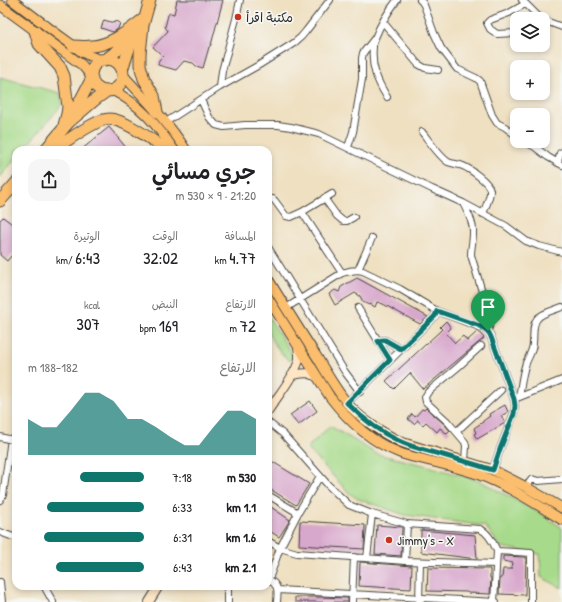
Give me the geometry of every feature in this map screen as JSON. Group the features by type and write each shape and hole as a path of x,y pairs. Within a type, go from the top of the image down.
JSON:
{"highway":[{"path":"150,0 144,21 140,65 144,80 154,96 157,112"},
{"path":"73,46 93,46 106,43 144,21"},
{"path":"66,125 92,77 93,69 96,65 117,50 135,33 144,21"},
{"path":"48,146 66,125 96,98 117,88 122,80 122,72 130,46 144,21"},
{"path":"35,30 39,44 60,67 64,76 68,107 66,125"},
{"path":"104,60 115,62 119,65 122,72"},
{"path":"92,77 94,84 98,88 110,91"},
{"path":"59,146 91,125 102,120 109,119 117,120 126,124 161,146"},
{"path":"0,201 12,188"}],"main road":[{"path":"12,0 73,46 90,56 104,60"},
{"path":"0,5 82,65 92,77"},
{"path":"122,72 166,122 183,146"},
{"path":"110,91 125,97 140,108 161,131 171,146"},
{"path":"272,285 347,403 371,424 387,435 401,442 493,470 562,508"},
{"path":"272,305 341,412 352,423 377,442 401,454 443,464 489,480 521,494 562,520"}],"street":[{"path":"220,87 222,71 240,0"},
{"path":"166,122 220,87 259,65 301,37 330,0"},
{"path":"348,147 353,132 362,78 363,53 374,39 388,12 397,0"},
{"path":"420,0 424,5 441,48 457,69 480,81 492,115 497,123 510,131"},
{"path":"511,12 523,2 533,12"},
{"path":"510,13 490,20 487,23 490,29 497,34 510,33"},
{"path":"383,22 418,64 425,68 438,70"},
{"path":"550,22 562,27"},
{"path":"374,39 372,57 374,70 387,98"},
{"path":"201,100 209,117 216,125 263,124 291,127 319,134 463,203 506,226 526,241 562,252"},
{"path":"422,132 448,162 468,169 486,182 489,186 490,194 483,214"},
{"path":"536,148 560,164"},
{"path":"560,164 560,154 562,152"},
{"path":"272,200 275,201 288,217 292,217 332,194"},
{"path":"324,198 337,216 343,221 347,221 354,217"},
{"path":"463,203 472,225 473,232 471,255 490,318 488,331"},
{"path":"302,212 342,274"},
{"path":"358,270 372,238"},
{"path":"272,254 345,372 360,392"},
{"path":"286,308 342,274 350,271 363,271 400,289 437,311 480,326 488,331 517,398"},
{"path":"493,470 514,414 524,368 532,350 534,324 537,318 562,307"},
{"path":"358,308 390,360"},
{"path":"347,403 360,392 435,316 437,311"},
{"path":"378,341 385,340 401,349"},
{"path":"465,461 465,442 457,431 426,402 425,395 481,346"},
{"path":"272,405 299,362 300,356 298,347"},
{"path":"292,375 305,372 318,378"},
{"path":"517,398 562,380"},
{"path":"457,431 501,390"},
{"path":"272,425 283,434 328,485 349,505 372,514 407,524 480,529 485,532 497,551 495,602 419,600 352,594 278,590"},
{"path":"0,437 12,440"},
{"path":"0,500 3,495 12,450"},
{"path":"272,571 280,548 320,476"},
{"path":"526,487 532,479 538,481 562,479"},
{"path":"272,498 298,514"},
{"path":"367,558 372,514"},
{"path":"405,561 407,524"},
{"path":"0,532 12,536"},
{"path":"272,543 280,548 297,553 420,562 496,564"},
{"path":"497,551 531,553 531,602"},
{"path":"352,602 354,557"},
{"path":"419,600 420,562"},
{"path":"272,581 278,590 277,602"},
{"path":"0,582 2,602"},
{"path":"46,590 53,602"},
{"path":"149,602 156,590"},
{"path":"228,590 228,602"}],"green space":[{"path":"0,77 60,93 62,103 61,106 26,146 12,146 12,163 0,177"},
{"path":"272,322 293,358 290,361 287,359 272,340"},
{"path":"330,426 377,454 428,466 480,481 545,516 562,528 562,588 541,577 540,554 501,547 485,526 405,515 358,499 349,493 307,448"}],"building":[{"path":"177,0 223,0 203,68 196,66 193,63 184,61 176,70 158,65 159,60 163,56 153,47 168,31 165,27 168,15 170,13 174,14"},
{"path":"104,20 120,23 118,29 113,32 101,28"},
{"path":"109,127 125,146 86,146"},
{"path":"3,217 12,224 12,255 7,261 0,255 0,220"},
{"path":"357,278 428,317 420,324 383,304 377,302 375,307 370,304 369,305 363,302 360,296 355,293 335,305 329,294 335,290 339,292 341,287"},
{"path":"446,321 451,328 446,333 455,343 463,336 467,341 478,331 484,338 423,389 410,373 394,389 386,381 442,329 440,327"},
{"path":"310,401 317,411 298,425 290,415"},
{"path":"505,405 508,412 501,416 505,423 477,439 474,434 476,433 474,428 490,416 489,414"},
{"path":"426,408 450,431 447,434 440,428 437,432 426,422 423,425 418,420 414,424 408,419 412,414 415,417 422,409 424,410"},
{"path":"272,461 309,484 296,505 272,490"},
{"path":"272,508 290,520 279,537 272,533"},
{"path":"300,521 365,525 364,549 299,545"},
{"name":"Jimmy's - X","path":"377,525 402,527 401,556 375,554"},
{"path":"421,530 475,535 477,559 421,552"},
{"path":"503,556 526,557 525,595 499,594 500,578 502,578 503,569 512,569 513,563 503,561"},
{"path":"360,562 412,566 411,589 359,586"},
{"path":"428,568 490,569 490,594 427,591"},
{"path":"295,597 348,598 348,602 295,602"}],"place":[{"name":"مكتبة اقرأ","path":"238,17"},
{"name":"Jimmy's - X","path":"389,540"}],"route":[{"path":"437,311 480,326 488,331 514,399 515,406 514,414 493,470 401,442 387,435 371,424 347,403 360,392 390,360 378,341 385,340 401,349 435,316 437,311"}]}
